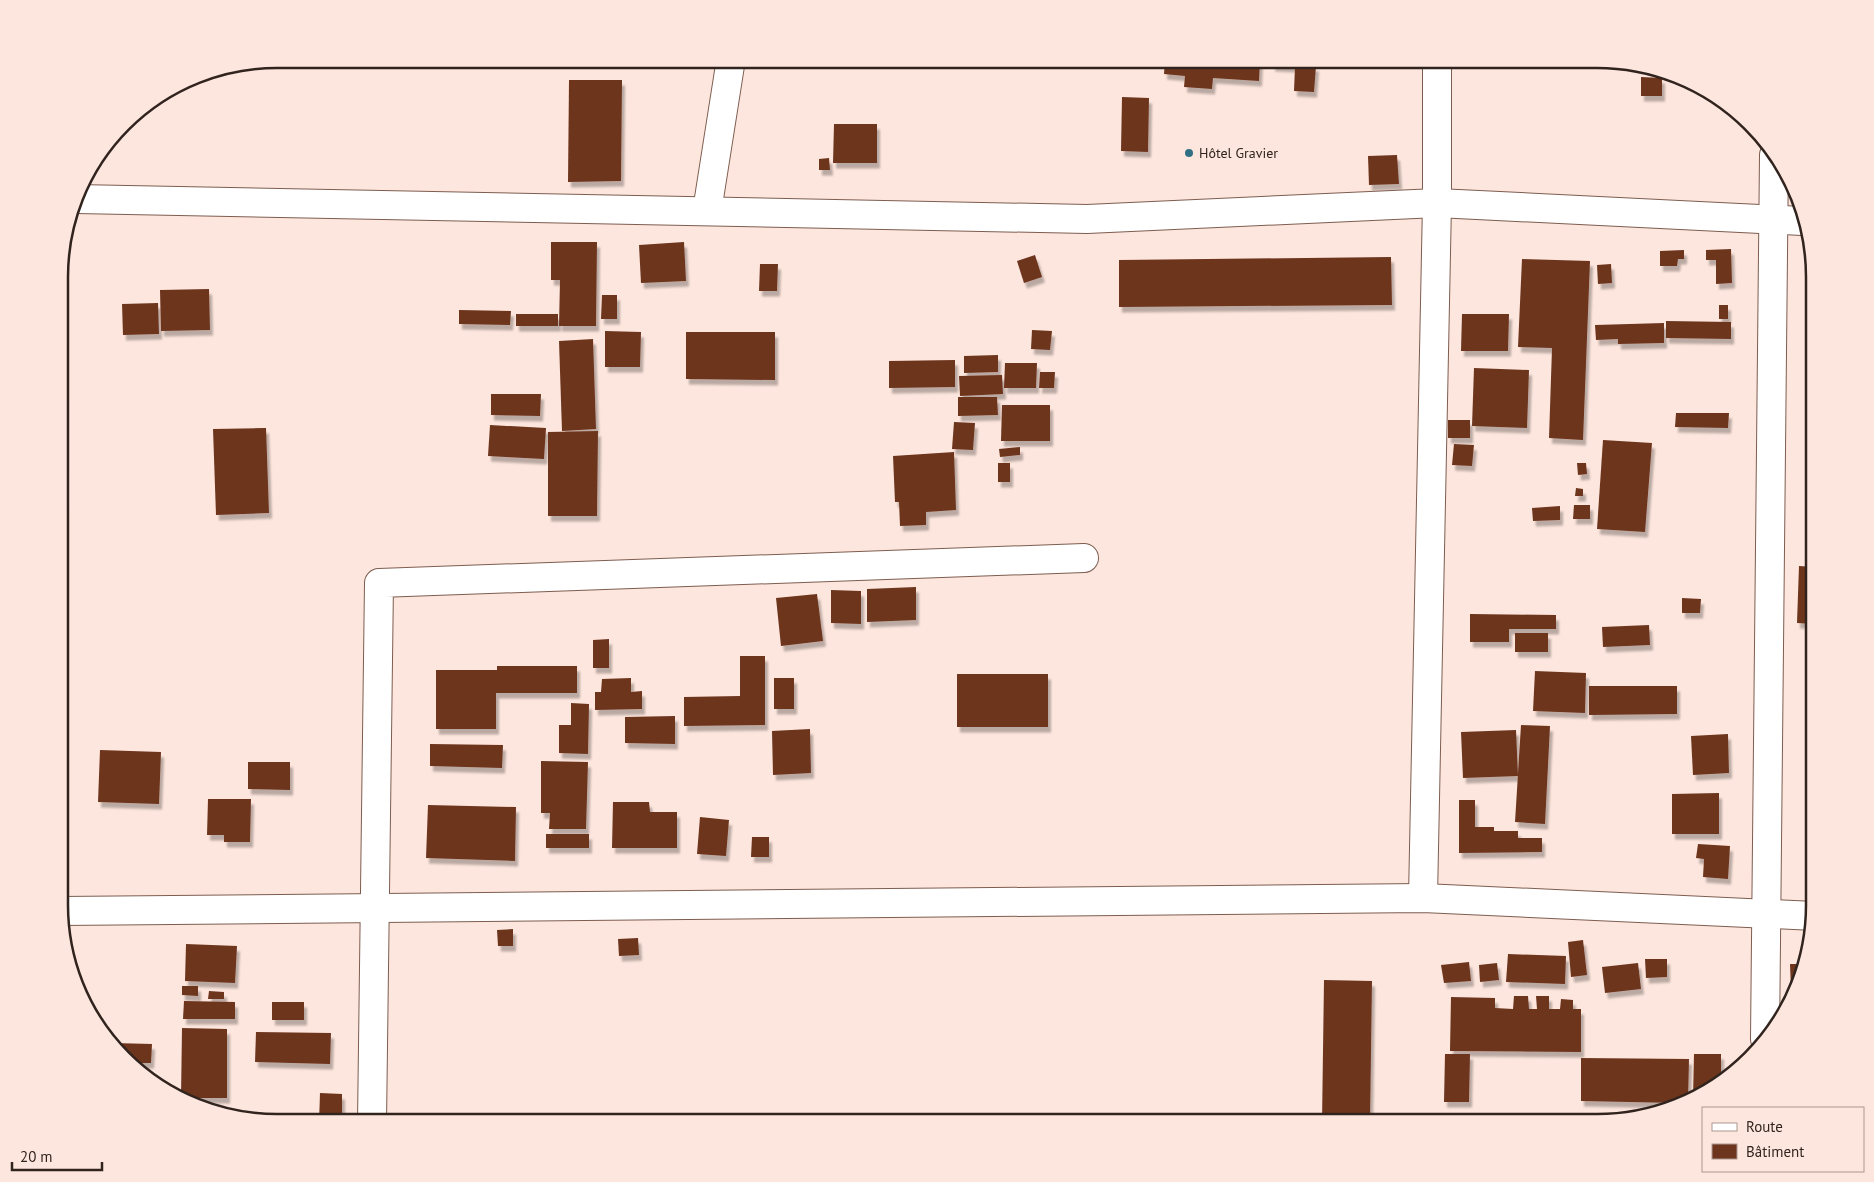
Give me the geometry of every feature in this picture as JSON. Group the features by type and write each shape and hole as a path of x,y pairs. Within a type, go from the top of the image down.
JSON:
{"street":[{"path":"708,211 730,68"},
{"path":"1424,898 1437,203 1437,68"},
{"path":"1765,1030 1774,165"},
{"path":"82,199 1087,219 1437,203 1798,221"},
{"path":"372,1114 376,908 378,583 1084,558"},
{"path":"68,911 1424,898 1806,916"}],"building":[{"path":"1164,68 1260,68 1259,81 1213,78 1212,89 1184,87 1185,76 1164,74"},
{"path":"1295,68 1316,68 1314,92 1294,91"},
{"path":"1641,77 1662,78 1662,96 1641,96"},
{"path":"569,80 622,80 621,181 568,182"},
{"path":"1122,97 1149,98 1148,152 1121,151"},
{"path":"834,124 877,124 877,163 833,163"},
{"path":"1397,155 1399,184 1369,185 1368,156"},
{"path":"829,158 830,170 819,170 819,159"},
{"path":"551,242 597,242 596,326 559,326 560,280 551,280"},
{"path":"684,242 686,281 641,283 639,245"},
{"path":"1731,249 1732,283 1716,284 1716,260 1706,260 1706,250"},
{"path":"1684,250 1684,259 1678,259 1677,266 1660,266 1660,251"},
{"path":"1035,255 1042,277 1024,283 1017,261"},
{"path":"1391,257 1392,305 1119,307 1119,260"},
{"path":"1522,259 1590,261 1583,440 1549,438 1552,348 1518,347"},
{"path":"760,264 778,264 777,291 759,291"},
{"path":"1611,264 1612,283 1598,284 1597,265"},
{"path":"209,289 210,330 161,331 160,290"},
{"path":"602,295 617,295 617,319 601,319"},
{"path":"158,303 159,334 123,335 122,304"},
{"path":"1719,305 1728,305 1728,319 1719,319"},
{"path":"459,310 511,311 510,325 459,324"},
{"path":"516,314 558,314 558,326 516,326"},
{"path":"1462,314 1509,314 1508,351 1461,351"},
{"path":"1666,321 1731,322 1731,339 1666,338"},
{"path":"1664,323 1664,343 1618,344 1618,339 1596,340 1595,325"},
{"path":"1032,330 1052,331 1050,350 1031,349"},
{"path":"605,331 641,332 640,367 605,367"},
{"path":"686,332 775,332 775,380 686,379"},
{"path":"593,339 596,429 562,431 559,341"},
{"path":"998,355 998,372 964,373 964,356"},
{"path":"955,360 955,387 889,388 889,361"},
{"path":"1005,363 1037,363 1036,388 1004,388"},
{"path":"1474,368 1529,370 1527,428 1472,426"},
{"path":"1040,372 1055,372 1054,388 1039,388"},
{"path":"1002,375 1003,394 960,396 959,376"},
{"path":"491,394 541,394 540,416 491,415"},
{"path":"958,397 997,397 998,415 958,416"},
{"path":"1002,405 1050,405 1050,441 1001,441"},
{"path":"1676,413 1729,413 1728,428 1675,427"},
{"path":"1448,420 1470,420 1470,438 1448,438"},
{"path":"954,422 975,423 973,450 952,449"},
{"path":"490,425 546,428 544,459 488,456"},
{"path":"266,428 269,513 216,515 213,429"},
{"path":"598,431 597,516 548,516 548,432"},
{"path":"1603,440 1652,443 1645,532 1597,529"},
{"path":"1454,444 1474,445 1472,466 1452,465"},
{"path":"1020,447 1020,455 1000,457 999,449"},
{"path":"954,452 956,510 926,512 926,525 900,526 899,502 895,502 893,456"},
{"path":"998,463 1010,463 1010,482 998,482"},
{"path":"1577,463 1586,463 1587,474 1578,475"},
{"path":"1576,488 1583,489 1583,496 1575,496"},
{"path":"1574,505 1590,505 1590,519 1573,519"},
{"path":"1560,506 1560,520 1533,521 1532,508"},
{"path":"1799,566 1806,566 1806,624 1797,623"},
{"path":"916,587 916,620 867,622 867,589"},
{"path":"831,590 861,591 861,624 831,623"},
{"path":"817,594 823,641 781,646 776,598"},
{"path":"1682,598 1701,599 1700,613 1682,613"},
{"path":"1470,614 1556,615 1556,629 1509,629 1509,642 1470,642"},
{"path":"1649,625 1650,645 1603,647 1602,627"},
{"path":"1515,633 1548,633 1548,652 1515,652"},
{"path":"609,639 609,668 593,668 593,640"},
{"path":"740,656 765,656 765,725 684,726 684,697 740,696"},
{"path":"497,666 577,666 577,693 496,693 496,729 436,729 436,670 497,670"},
{"path":"1535,671 1586,673 1585,713 1533,711"},
{"path":"957,674 1048,674 1048,727 957,727"},
{"path":"631,678 631,692 642,691 642,709 595,710 595,692 601,692 602,679"},
{"path":"774,678 794,678 794,709 774,709"},
{"path":"1589,686 1677,686 1677,714 1589,715"},
{"path":"571,703 589,704 588,754 559,753 559,725 571,725"},
{"path":"675,716 675,744 625,743 625,717"},
{"path":"1521,725 1550,726 1545,824 1515,822"},
{"path":"810,729 811,773 773,775 772,731"},
{"path":"1516,730 1518,776 1463,778 1461,732"},
{"path":"1728,734 1729,773 1693,775 1691,736"},
{"path":"430,744 503,745 502,768 430,766"},
{"path":"100,750 161,752 159,804 98,802"},
{"path":"541,761 588,762 586,829 549,829 550,813 541,813"},
{"path":"248,762 290,762 290,790 248,789"},
{"path":"1719,793 1719,834 1672,834 1672,794"},
{"path":"208,799 251,799 250,842 224,842 224,835 207,835"},
{"path":"1459,800 1475,800 1475,827 1494,827 1494,831 1518,831 1518,838 1542,838 1542,852 1459,853"},
{"path":"613,802 649,802 650,812 677,812 677,848 612,848"},
{"path":"428,805 516,807 515,861 426,858"},
{"path":"700,817 729,820 726,856 697,854"},
{"path":"546,834 589,834 589,848 546,848"},
{"path":"752,837 769,837 769,857 751,857"},
{"path":"1698,844 1730,846 1728,879 1703,877 1704,859 1696,858"},
{"path":"513,929 513,946 498,946 497,930"},
{"path":"638,938 639,955 619,956 618,939"},
{"path":"1583,940 1587,975 1571,977 1568,942"},
{"path":"186,944 237,946 235,983 185,981"},
{"path":"1508,954 1566,956 1565,984 1506,982"},
{"path":"1645,959 1667,959 1667,977 1646,978"},
{"path":"1469,962 1471,981 1444,983 1441,965"},
{"path":"1497,963 1499,980 1480,982 1479,965"},
{"path":"1638,963 1641,989 1605,993 1602,967"},
{"path":"1790,964 1797,964 1791,985"},
{"path":"1324,980 1372,981 1370,1114 1322,1114"},
{"path":"182,986 198,986 198,996 182,995"},
{"path":"209,991 224,992 224,999 208,999"},
{"path":"1514,996 1528,996 1529,1009 1537,1009 1536,996 1549,996 1549,1009 1560,1009 1561,999 1573,1000 1573,1009 1581,1009 1581,1052 1450,1051 1451,997 1495,998 1495,1008 1513,1009"},
{"path":"184,1001 235,1002 235,1019 183,1019"},
{"path":"272,1002 304,1002 304,1020 272,1020"},
{"path":"182,1028 227,1029 227,1098 195,1098 181,1091"},
{"path":"256,1032 331,1033 330,1064 255,1062"},
{"path":"119,1043 152,1044 151,1063 139,1063"},
{"path":"1445,1054 1470,1054 1469,1102 1444,1102"},
{"path":"1694,1054 1721,1054 1721,1074 1693,1091"},
{"path":"1581,1058 1689,1059 1688,1094 1677,1099 1665,1103 1581,1101"},
{"path":"320,1093 342,1094 342,1114 319,1114"}],"place":[{"name":"Hôtel Gravier","path":"1189,153"}]}
